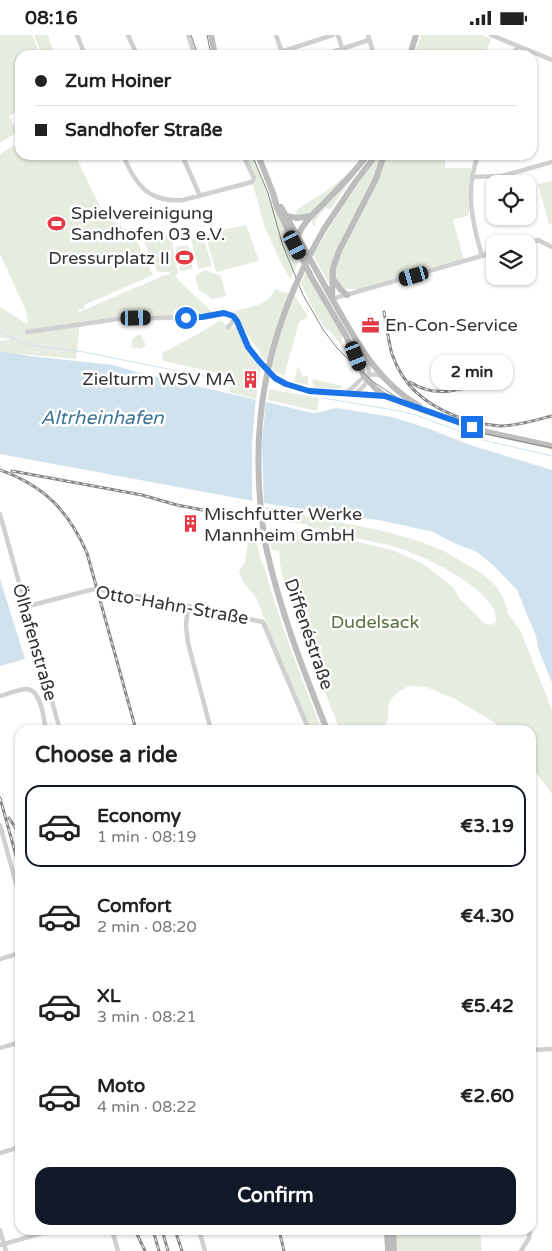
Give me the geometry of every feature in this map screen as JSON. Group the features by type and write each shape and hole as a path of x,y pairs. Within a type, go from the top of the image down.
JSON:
{"main road":[{"path":"211,35 215,50"},
{"path":"412,50 416,35"},
{"path":"260,160 274,193 298,237 367,377 385,396 498,435 552,446"},
{"path":"295,245 302,227 363,160"},
{"path":"366,168 370,160"},
{"path":"366,168 372,160"},
{"path":"329,301 333,268 376,179 382,160"},
{"name":"Diffenéstraße","path":"325,725 295,649 276,591 260,511 257,462 258,432 262,399 270,361 282,319 301,272 324,229 366,168"},
{"path":"274,193 277,207 313,280 368,358 383,377 406,398 437,415"},
{"path":"286,216 296,218 311,216"},
{"path":"332,279 347,295"},
{"path":"387,1235 388,1251"},
{"path":"393,1235 394,1251"}],"street":[{"path":"77,35 83,50"},
{"path":"128,35 135,50"},
{"path":"188,35 193,50"},
{"path":"276,35 281,50"},
{"path":"290,50 333,35"},
{"path":"338,35 342,49"},
{"path":"491,35 527,50"},
{"path":"339,50 368,38"},
{"path":"516,50 517,46"},
{"path":"537,54 552,60"},
{"path":"125,160 130,172 144,190 165,200 174,201 252,182 254,178 245,160"},
{"path":"184,160 200,196"},
{"path":"477,160 472,177 471,211 482,256"},
{"path":"472,177 502,176 552,162"},
{"path":"536,241 552,247"},
{"path":"329,301 486,255"},
{"path":"28,332 118,319 202,317 224,313 229,314 235,319 248,347 259,361 275,378 286,384 309,391 385,396"},
{"path":"228,327 235,319"},
{"path":"356,393 364,387 367,377 368,358"},
{"path":"346,393 367,377 383,377"},
{"name":"Ölhafenstraße","path":"0,514 59,725"},
{"name":"Otto-Hahn-Straße","path":"25,607 97,589 263,622 307,725"},
{"path":"188,606 186,626 188,643 211,725"},
{"path":"0,696 25,689 32,691 39,699 45,725"},
{"path":"0,825 15,880"},
{"path":"0,959 15,954"},
{"path":"0,1048 15,1044"},
{"path":"536,1050 552,1049"},
{"path":"0,1153 15,1148"},
{"path":"0,1230 2,1244 6,1251"},
{"path":"2,1244 35,1235"},
{"path":"113,1235 118,1251"},
{"path":"200,1235 204,1251"},
{"path":"521,1251 529,1235"}],"green space":[{"path":"0,35 32,35 38,50 15,50 15,113 9,116 15,128 15,133 0,143"},
{"path":"34,35 48,35 53,50 40,50"},
{"path":"421,35 482,35 491,39 487,50 416,50"},
{"name":"Spielvereinigung Sandhofen 03 e.V.","path":"15,145 15,160 77,160 105,217 133,232 153,275 84,305 85,308 78,310 79,312 165,275 172,274 213,313 185,316 117,317 80,322 76,359 0,351 0,341 11,340 0,337 0,307 27,324 28,322 26,311 0,254 0,154"},
{"path":"254,160 299,260 290,279 265,228 253,185 255,179 247,161"},
{"path":"362,160 315,209 307,215 297,216 295,213 298,209 325,192"},
{"path":"375,160 381,160 331,268 329,284 313,255"},
{"path":"385,160 446,160 445,168 471,168 469,215 453,220 464,260 360,289 343,289 335,276 339,258"},
{"path":"356,172 331,209 325,208 313,227 312,219"},
{"path":"552,181 552,223 549,224 538,184"},
{"path":"246,225 259,261 216,272 205,234"},
{"path":"140,233 171,235 178,272 176,277 169,272 157,271"},
{"path":"203,236 212,266 199,269 191,239"},
{"name":"Dressurplatz II","path":"188,245 193,269 180,271 175,247"},
{"path":"205,270 221,276 226,296 213,299 199,290 195,276"},
{"path":"306,272 343,336 341,340 347,351 329,330 327,331 315,312 301,284"},
{"path":"275,289 296,297 308,317 299,322 284,376 274,371 262,356 233,312 263,302 272,295"},
{"path":"221,320 229,328 237,326 261,367 256,399 229,392 231,383 228,375 163,361 162,353"},
{"path":"140,334 146,345 141,349 131,347 133,338"},
{"path":"298,366 303,377 308,376 308,385 294,382"},
{"path":"312,379 342,386 342,388 322,389 314,387"},
{"path":"269,389 319,398 317,411 268,400"},
{"name":"Dudelsack","path":"265,507 383,531 419,541 444,551 481,573 492,582 504,600 507,612 521,632 552,710 552,794 536,773 536,725 497,725 455,699 426,687 409,686 398,692 389,701 388,720 385,725 338,725 299,628 281,571 279,551 272,550 269,537 278,533 304,531 335,536 395,551 423,564 454,588 459,598 484,623 492,625 496,622 494,610 486,598 457,575 408,551 389,545 309,528 307,524 268,521"},
{"path":"256,539 261,562 264,566 283,628 320,725 309,725 272,640 258,601 240,576 239,571 245,562 250,541"},
{"path":"396,1235 480,1235 482,1251 396,1251"}],"water":[{"name":"Altrheinhafen","path":"0,351 113,365 313,413 337,408 392,417 470,445 552,470 552,683 538,648 536,636 517,590 495,567 477,552 433,532 384,521 275,505 0,454"},
{"path":"0,579 25,659 0,666"}],"pier":[{"path":"256,397 266,400 262,443 264,505 253,503 252,493 252,443"}],"waterway":[{"path":"0,331 21,342 36,346 84,352 232,382"},
{"path":"323,398 413,414 483,440 552,456"}],"tram line":[{"path":"191,35 196,50"},
{"path":"207,35 210,50"},
{"path":"254,160 268,193 282,243 303,295 324,331 337,348 357,368 396,397 429,413 486,434 552,448"}],"railway":[{"path":"384,312 392,354 397,365 409,384 424,399 444,411 477,423 500,426 513,425 552,416"},
{"path":"410,382 421,388 442,392 453,391 497,379"},
{"path":"0,470 16,476 53,501 72,524 80,538 87,553 135,725"},
{"path":"12,471 142,495 177,505 244,518"},
{"path":"0,798 15,852"},
{"path":"9,818 15,827"},
{"path":"137,1235 145,1251"},
{"path":"154,1235 159,1251"},
{"path":"163,1235 168,1251"},
{"path":"177,1235 182,1251"},
{"path":"280,1235 284,1251"}],"place":[{"name":"Spielvereinigung Sandhofen 03 e.V.","path":"57,223"},
{"name":"Dressurplatz II","path":"184,258"},
{"name":"En-Con-Service","path":"371,325"},
{"name":"Zielturm WSV MA","path":"250,379"},
{"name":"Mischfutter Werke Mannheim GmbH","path":"190,524"}],"route":[{"path":"186,318 224,313 233,316 248,347 270,374 286,384 309,391 385,396 472,427"}]}
